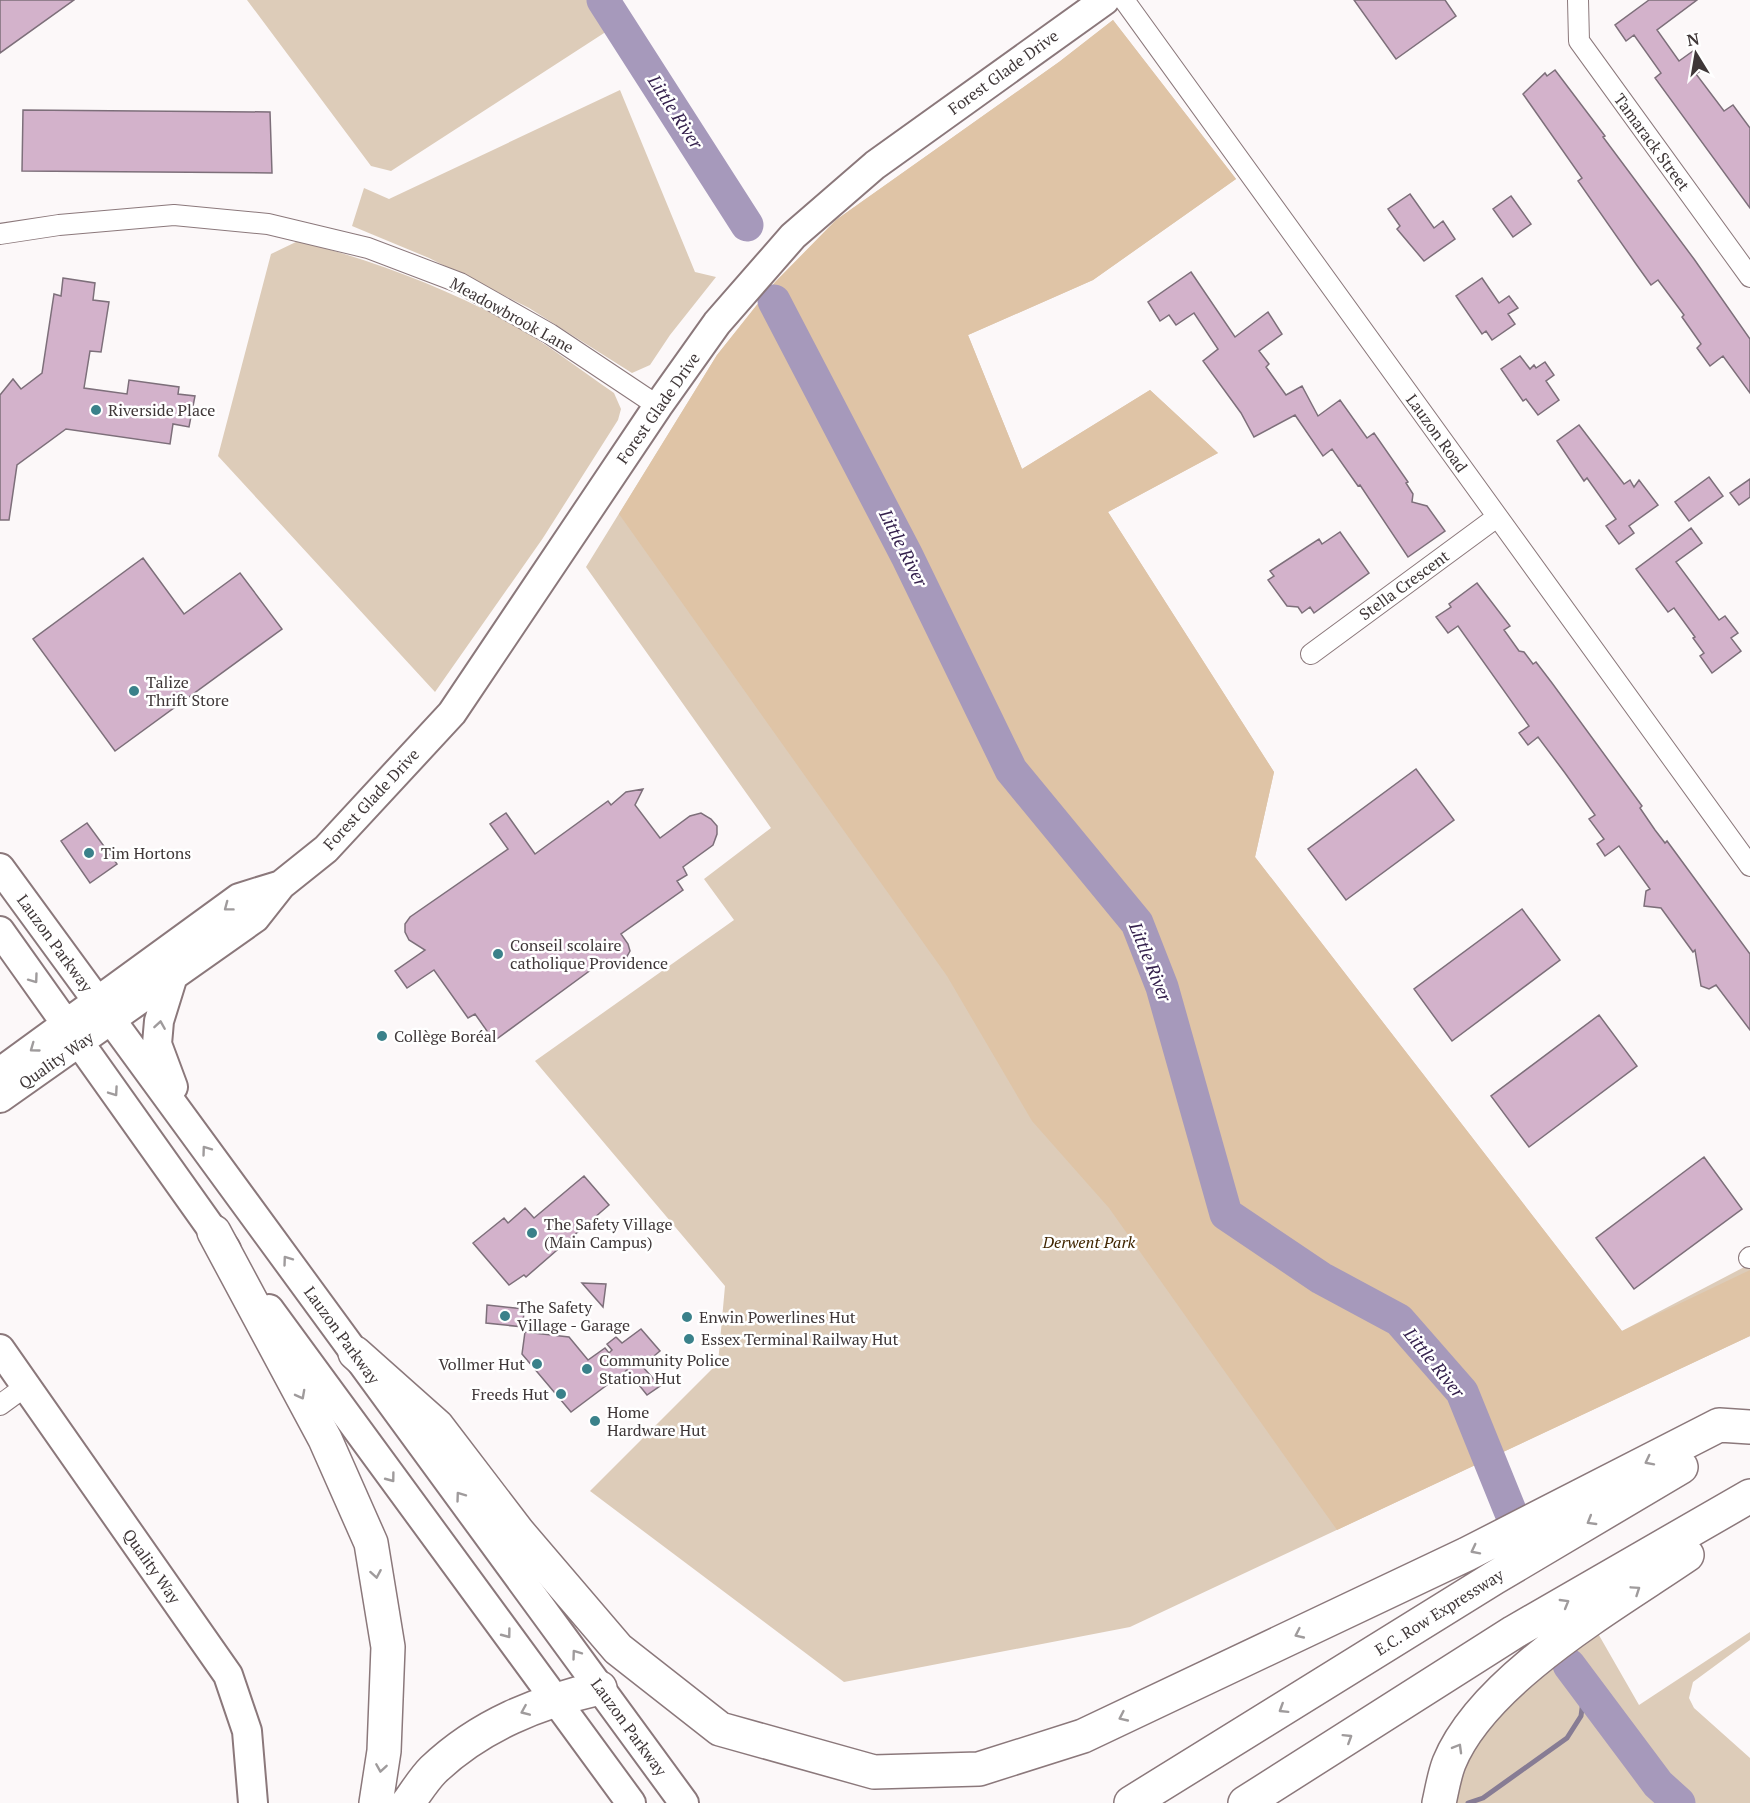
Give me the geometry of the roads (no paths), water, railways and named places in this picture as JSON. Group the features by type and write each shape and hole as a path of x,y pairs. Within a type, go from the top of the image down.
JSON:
{"highway":[{"path":"214,1232 325,1439 371,1543 388,1647 384,1751 376,1803"},
{"path":"355,1353 437,1426 518,1532 618,1649 720,1729 874,1772 979,1769 1083,1736 1467,1554 1719,1425 1750,1427"},
{"name":"E.C. Row Expressway","path":"1131,1803 1494,1578 1750,1427"},
{"path":"1245,1803 1514,1632 1750,1496"},
{"path":"1439,1803 1449,1763 1472,1724 1536,1658 1750,1514"},
{"path":"408,1803 433,1770 486,1728 555,1698 600,1688"}],"street":[{"name":"Forest Glade Drive","path":"106,1011 172,979 255,918 281,885 326,849 452,712 658,406 717,323 793,236 875,165 1105,0"},
{"name":"Lauzon Road","path":"1124,0 1750,866"},
{"name":"Tamarack Street","path":"1578,0 1578,41 1750,276"},
{"name":"Meadowbrook Lane","path":"0,234 59,225 174,215 268,224 368,248 460,283 550,334 658,406"},
{"name":"Stella Crescent","path":"1311,654 1497,516"},
{"name":"Lauzon Parkway","path":"0,868 684,1803"},
{"name":"Forest Glade Drive","path":"106,1011 240,898 281,885"},
{"path":"0,931 356,1431 631,1803"},
{"path":"172,979 159,1021 157,1044 185,1120"},
{"name":"Quality Way","path":"0,1098 74,1034 106,1011"},
{"name":"Quality Way","path":"0,1072 74,1034"},
{"name":"Quality Way","path":"0,1349 228,1675 247,1731 253,1803"},
{"path":"0,1405 26,1386"}],"waterway":[{"name":"Little River","path":"603,0 747,225"},
{"name":"Little River","path":"774,301 907,556 1011,770 1137,923 1162,987 1226,1214 1321,1278 1399,1320 1462,1392 1511,1513"},
{"name":"Little River","path":"1569,1665 1658,1784 1679,1803"},
{"path":"1468,1803 1483,1798 1567,1738 1581,1716 1585,1686"}],"place":[{"name":"Riverside Place","path":"96,410"},
{"name":"Talize Thrift Store","path":"134,691"},
{"name":"Tim Hortons","path":"89,853"},
{"name":"Conseil scolaire catholique Providence","path":"498,954"},
{"name":"Collège Boréal","path":"382,1036"},
{"name":"The Safety Village (Main Campus)","path":"532,1233"},
{"name":"The Safety Village - Garage","path":"505,1316"},
{"name":"Enwin Powerlines Hut","path":"687,1317"},
{"name":"Essex Terminal Railway Hut","path":"689,1339"},
{"name":"Vollmer Hut","path":"537,1364"},
{"name":"Community Police Station Hut","path":"587,1369"},
{"name":"Freeds Hut","path":"561,1394"},
{"name":"Home Hardware Hut","path":"595,1421"}],"park label":[{"name":"Derwent Park","path":"1089,1242"}]}
